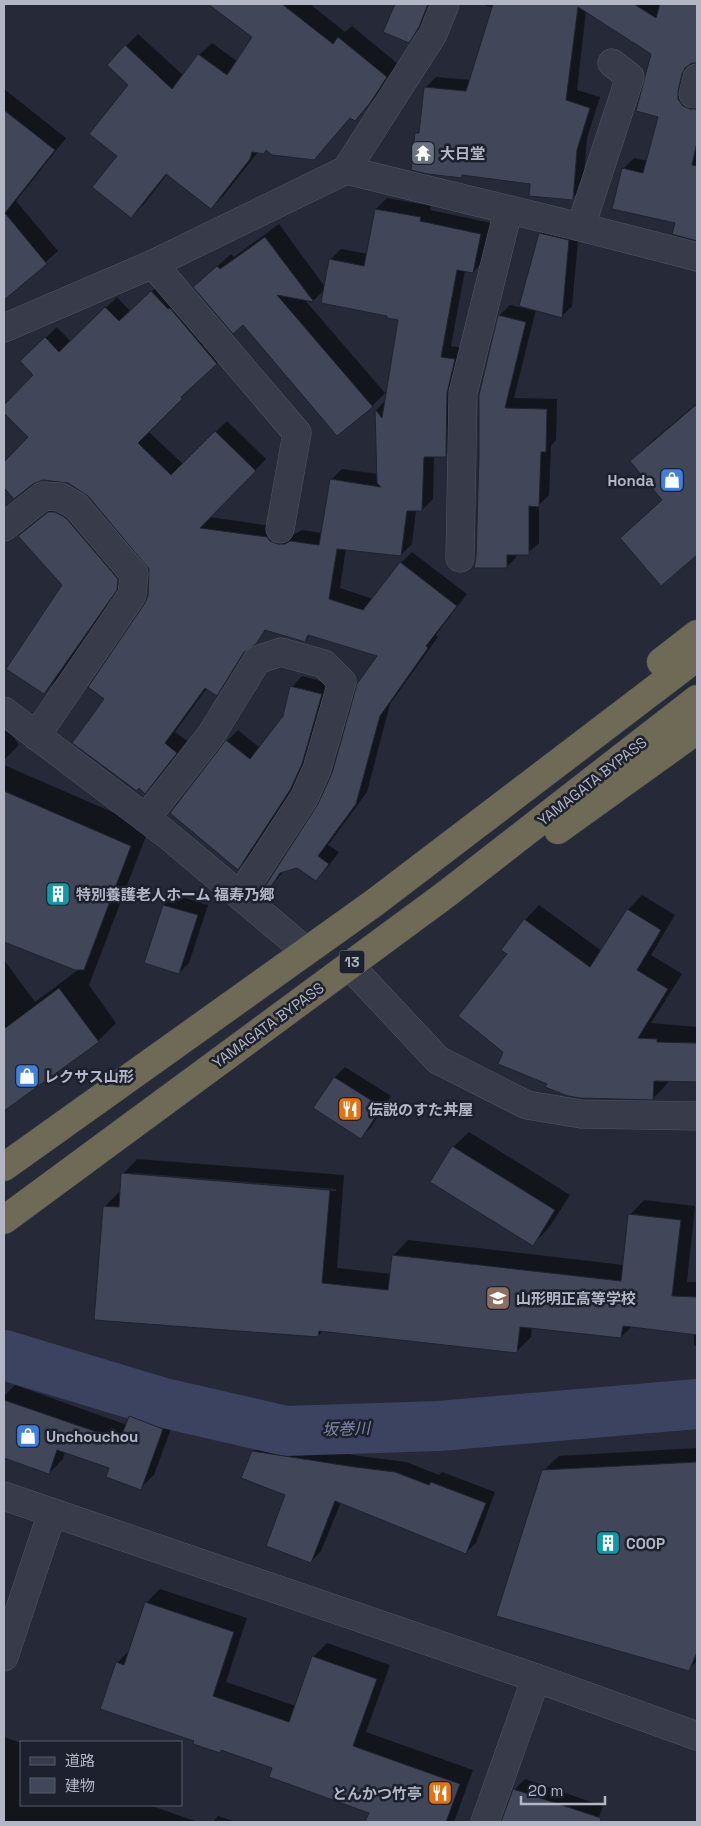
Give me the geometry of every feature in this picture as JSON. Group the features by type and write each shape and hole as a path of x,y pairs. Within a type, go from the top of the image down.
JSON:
{"highway":[{"path":"374,903 609,703 697,634"},
{"name":"13","path":"4,1167 374,903 697,658"},
{"name":"YAMAGATA BYPASS","path":"4,1220 445,895 697,699"},
{"path":"352,962 484,882 697,730"}],"street":[{"path":"4,328 153,264 346,170 433,34 445,4"},
{"path":"581,226 630,77 612,63"},
{"path":"346,170 508,211 581,226 697,257"},
{"path":"460,558 463,393 508,211"},
{"path":"153,264 297,433 280,529"},
{"path":"4,527 43,496 60,497 76,506 134,574 132,595 36,736"},
{"path":"146,818 211,735 257,660 281,652 324,664 342,682 317,769 304,798 240,896"},
{"path":"4,712 146,818 306,951"},
{"path":"352,962 438,1060 527,1106 581,1114 697,1116"},
{"path":"4,1496 536,1678 697,1736"},
{"path":"4,1657 52,1513"},
{"path":"484,1822 536,1678"}],"building":[{"path":"208,4 282,4 333,44 338,37 387,77 370,103 355,121 350,118 314,160 272,155 266,150 264,154 252,152 250,159 211,209 166,174 131,218 92,187 117,156 89,134 128,85 107,65 125,45 172,89 198,54 227,75 252,37"},
{"path":"395,4 428,4 419,27 409,43 383,32"},
{"path":"493,4 634,4 656,18 660,4 697,4 697,63 692,63 685,68 678,91 678,99 683,106 697,109 697,142 692,165 697,166 697,241 672,234 675,223 612,209 622,168 643,173 658,117 636,111 651,54 578,7 566,100 590,108 577,150 573,200 529,196 530,184 462,175 462,178 428,174 411,170 415,133 419,133 424,87 466,91"},
{"path":"4,110 55,150 5,213 47,264 4,300"},
{"path":"375,209 421,217 420,221 481,234 473,273 457,270 441,357 455,359 447,393 446,457 424,457 422,511 407,511 401,556 337,549 329,599 363,610 400,562 457,606 426,646 428,648 380,716 356,804 318,856 329,864 316,881 297,868 280,873 266,894 262,891 318,804 332,773 357,684 377,656 308,635 305,642 265,630 256,644 244,652 217,696 205,688 165,743 177,753 145,794 139,788 137,791 72,743 104,699 88,687 145,603 148,596 149,569 88,496 68,483 43,480 33,484 14,499 4,488 4,462 28,437 4,413 4,405 33,375 20,361 45,337 59,352 105,307 119,321 151,291 168,309 170,308 217,364 181,397 182,399 138,443 171,475 215,431 256,471 200,528 267,537 270,541 278,544 285,544 290,541 319,545 330,479 381,487 377,483 375,409 382,418 398,320 387,318 387,316 321,303 329,259 364,266"},
{"path":"539,233 569,240 562,318 519,306"},
{"path":"265,237 314,302 277,295 373,407 337,436 243,325 233,334 193,287 217,266 220,269"},
{"path":"498,315 526,322 505,408 547,409 546,452 541,452 539,507 529,506 529,555 507,555 507,568 474,568 476,558 479,456 479,395"},
{"name":"Honda","path":"697,404 697,555 661,586 620,538 662,500 630,461"},
{"path":"48,512 55,512 66,518 118,579 117,590 44,694 6,669 62,585 18,536"},
{"path":"290,686 322,694 302,764 290,790 238,870 170,813 226,740 250,759 283,716"},
{"name":"特別養護老人ホーム 福寿乃郷","path":"4,791 131,846 84,970 75,970 4,942"},
{"path":"163,905 198,915 179,974 144,963"},
{"path":"627,909 661,930 637,970 668,989 638,1038 657,1039 657,1042 697,1043 697,1082 654,1081 653,1100 580,1098 568,1096 545,1087 547,1084 498,1064 503,1052 458,1016 507,954 501,950 524,919 590,967"},
{"name":"レクサス山形","path":"59,988 99,1042 4,1111 4,1029"},
{"path":"334,1077 382,1107 361,1139 313,1108"},
{"path":"452,1146 555,1210 533,1246 430,1182"},
{"path":"121,1173 330,1190 322,1283 388,1290 392,1255 621,1281 628,1214 681,1220 672,1296 697,1297 697,1335 623,1326 621,1338 520,1327 517,1353 319,1331 318,1337 94,1320 103,1206 119,1207"},
{"path":"4,1400 120,1440 129,1416 163,1429 141,1490 106,1477 109,1468 57,1450 49,1474 4,1458"},
{"path":"252,1451 395,1472 429,1485 431,1482 486,1503 466,1554 335,1501 311,1563 266,1546 285,1495 241,1478"},
{"name":"COOP","path":"697,1462 697,1652 689,1671 496,1616 542,1470"},
{"path":"145,1602 234,1632 213,1696 289,1722 312,1656 377,1679 353,1746 460,1784 446,1822 365,1822 369,1813 269,1777 272,1768 221,1750 220,1753 193,1744 194,1741 100,1709 116,1662 124,1665"},
{"path":"513,1789 601,1818 600,1822 501,1822"}],"waterway":[{"name":"坂巻川","path":"4,1355 160,1402 286,1431 438,1426 697,1404"}],"place":[{"name":"大日堂","path":"423,153"},
{"name":"Honda","path":"672,480"},
{"name":"特別養護老人ホーム 福寿乃郷","path":"58,894"},
{"name":"レクサス山形","path":"27,1076"},
{"name":"伝説のすた丼屋","path":"350,1109"},
{"name":"山形明正高等学校","path":"498,1298"},
{"name":"Unchouchou","path":"28,1436"},
{"name":"COOP","path":"608,1543"},
{"name":"とんかつ竹亭","path":"440,1793"}]}
